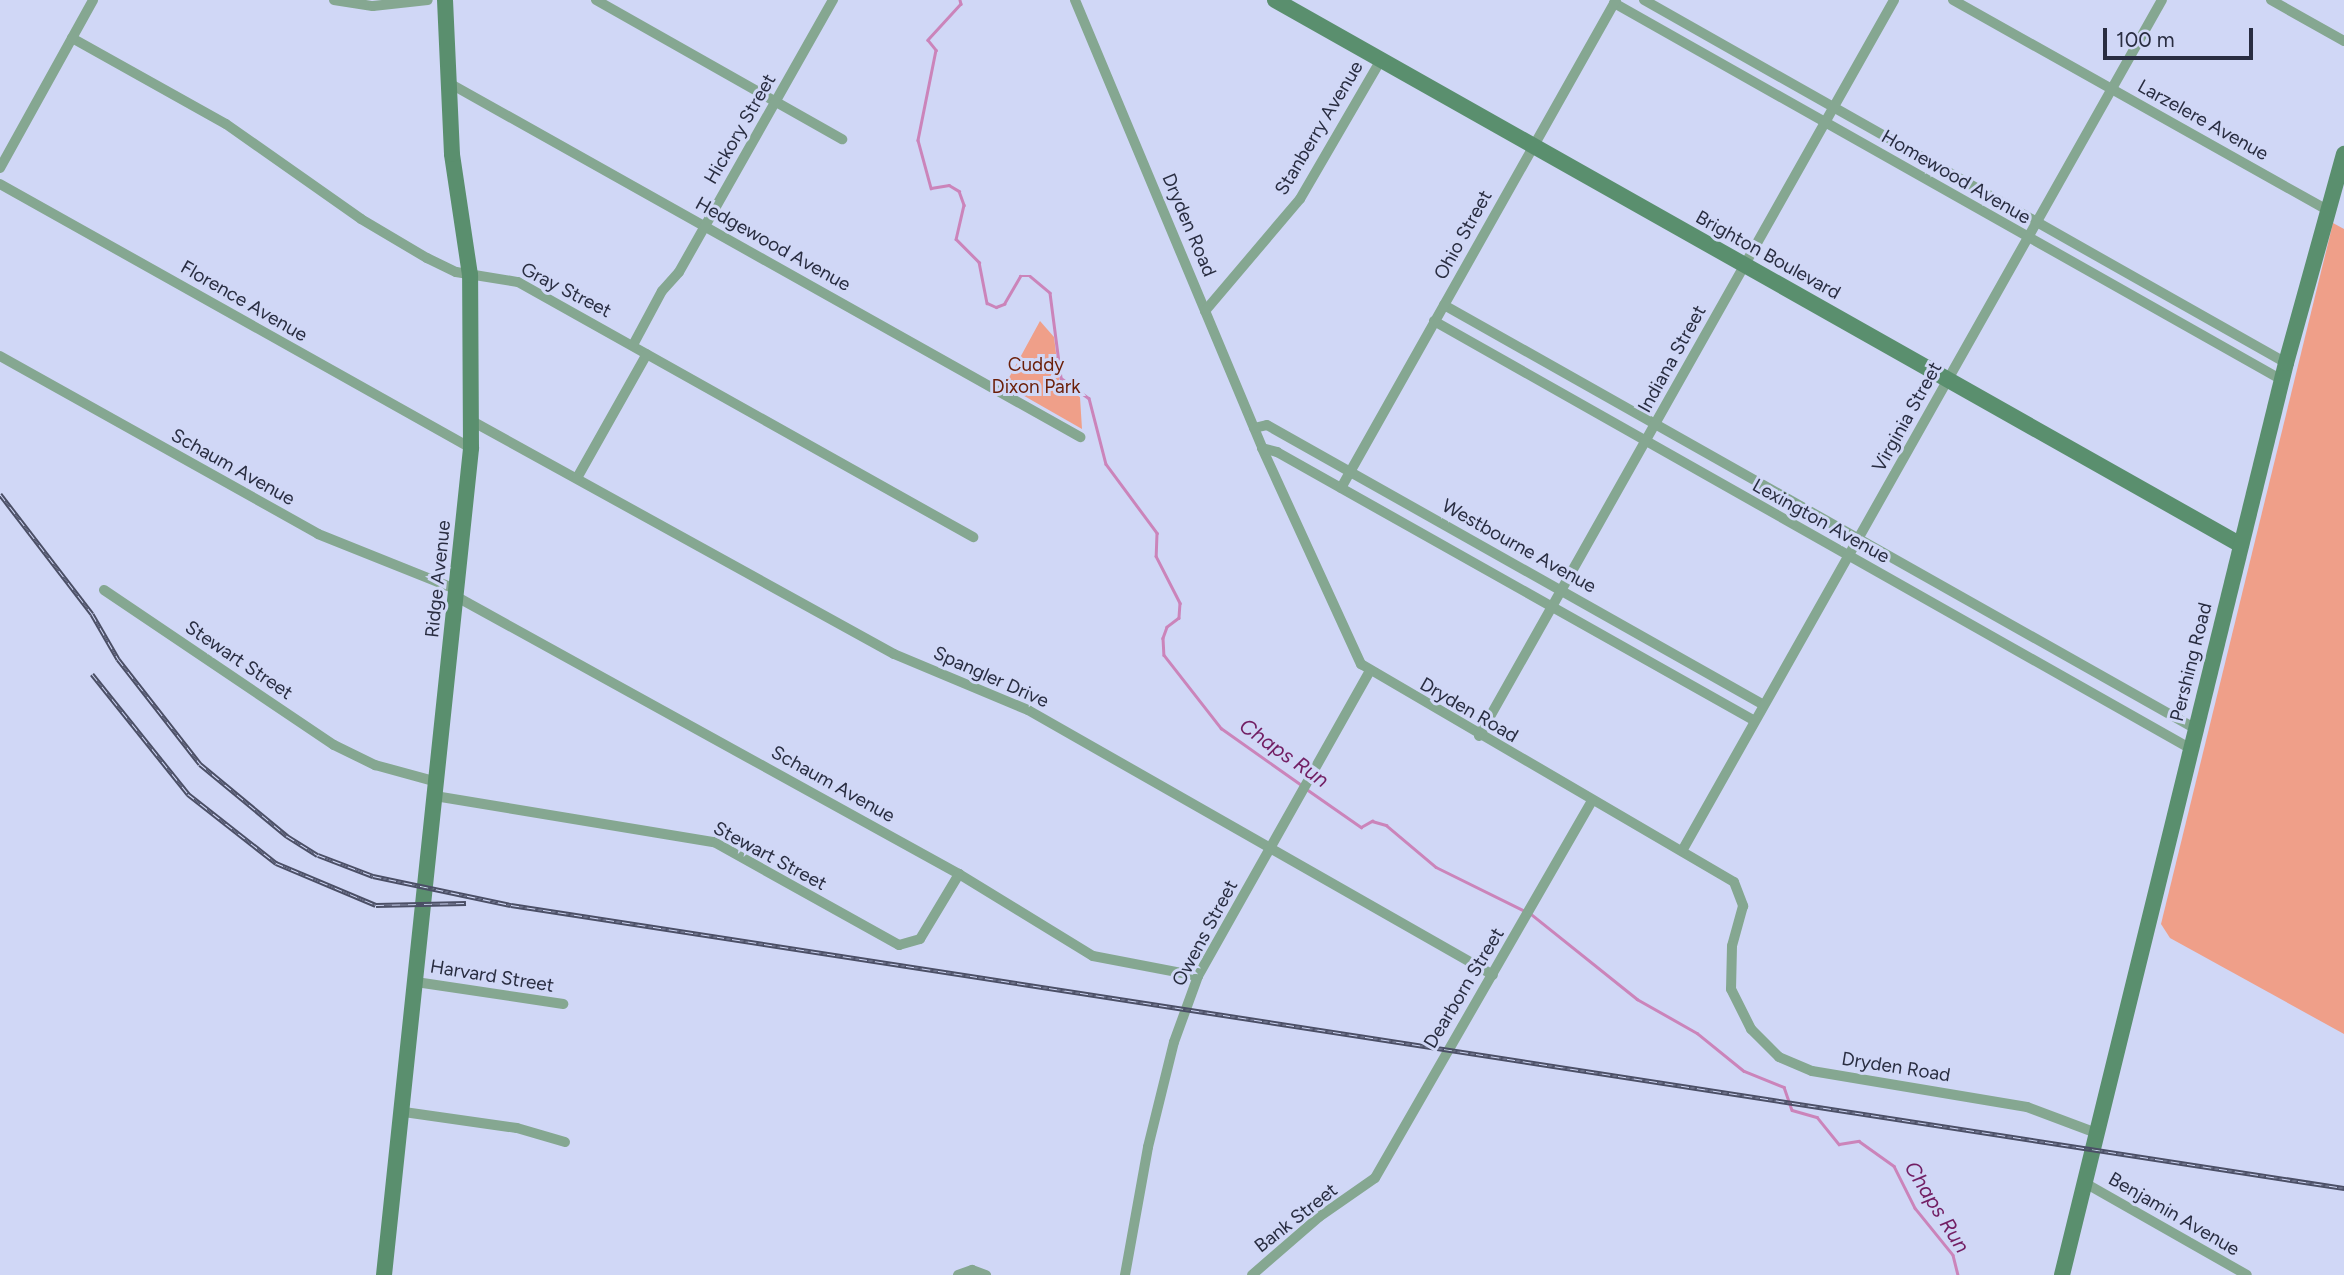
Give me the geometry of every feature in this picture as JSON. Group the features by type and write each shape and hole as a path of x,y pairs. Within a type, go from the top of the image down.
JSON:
{"street":[{"path":"0,168 93,0"},
{"path":"334,0 373,6 428,0"},
{"name":"Ridge Avenue","path":"384,1275 404,1112 471,447 470,275 454,175 445,0"},
{"path":"596,0 842,139"},
{"name":"Hickory Street","path":"633,345 705,226 832,0"},
{"name":"Dryden Road","path":"1074,0 1262,448 1351,650 1369,673 1734,882 1742,895 1730,962 1731,989 1751,1029 1779,1057 1812,1071 2027,1107 2096,1133"},
{"name":"Brighton Boulevard","path":"1275,0 2241,545"},
{"name":"Homewood Avenue","path":"1644,0 2286,363"},
{"name":"Indiana Street","path":"1479,736 1894,0"},
{"name":"Larzelere Avenue","path":"1954,0 2326,209"},
{"name":"Virginia Street","path":"1682,851 2162,0"},
{"path":"2271,0 2344,41"},
{"name":"Homewood Avenue","path":"1615,2 2027,238 2282,380"},
{"name":"Ohio Street","path":"1341,488 1615,2"},
{"name":"Gray Street","path":"72,38 226,124 361,219 427,258 470,275 519,282 973,537"},
{"name":"Stanberry Avenue","path":"1205,311 1300,199 1381,60"},
{"name":"Hedgewood Avenue","path":"449,83 1080,437"},
{"name":"Pershing Road","path":"2062,1275 2286,363 2326,209 2344,154"},
{"name":"Florence Avenue","path":"0,184 471,447"},
{"name":"Lexington Avenue","path":"1444,305 2196,729"},
{"name":"Lexington Avenue","path":"1434,321 2191,749"},
{"path":"577,478 647,354"},
{"name":"Schaum Avenue","path":"0,356 318,534 458,594 959,874 1093,956 1198,976"},
{"name":"Spangler Drive","path":"470,420 894,654 1028,709 1493,975"},
{"name":"Westbourne Avenue","path":"1254,428 1267,425 1764,705"},
{"name":"Westbourne Avenue","path":"1262,448 1341,488 1755,721"},
{"name":"Stewart Street","path":"104,590 334,745 375,765 436,789 714,842 899,945 920,939 959,874"},
{"name":"Owens Street","path":"1125,1275 1148,1146 1174,1042 1198,976 1369,673"},
{"name":"Dearborn Street","path":"1362,1189 1375,1178 1592,801"},
{"name":"Harvard Street","path":"416,982 563,1004"},
{"path":"404,1112 517,1128 565,1143"},
{"name":"Benjamin Avenue","path":"2085,1183 2247,1275"},
{"name":"Bank Street","path":"1252,1275 1319,1217 1362,1189"},
{"path":"958,1275 982,1273"}],"green space":[{"path":"2333,223 2344,229 2344,1034 2170,938 2161,924"},
{"name":"Cuddy Dixon Park","path":"1040,321 1054,337 1060,386 1080,397 1082,429 1005,385"}],"waterway":[{"name":"Chaps Run","path":"960,0 961,4 928,40 936,50 918,140 931,188 949,185 959,191 964,205 956,239 979,262 987,303 996,307 1004,304 1020,276 1030,276 1050,293 1061,378 1089,398 1106,464 1157,533 1156,556 1180,603 1179,618 1167,627 1163,638 1164,655 1221,728 1303,786"},
{"name":"Chaps Run","path":"1308,790 1361,827 1372,821 1386,825 1436,867 1525,911"},
{"name":"Chaps Run","path":"1531,914 1637,999 1697,1033 1744,1071 1784,1087 1792,1110 1817,1117 1839,1144 1859,1141 1894,1166 1915,1208 1953,1255 1958,1275"}],"railway":[{"path":"0,494 92,614 118,659 200,764 287,836 318,855 373,876 511,905 2344,1188"},
{"path":"92,674 188,794 276,863 376,905 466,903"}]}
